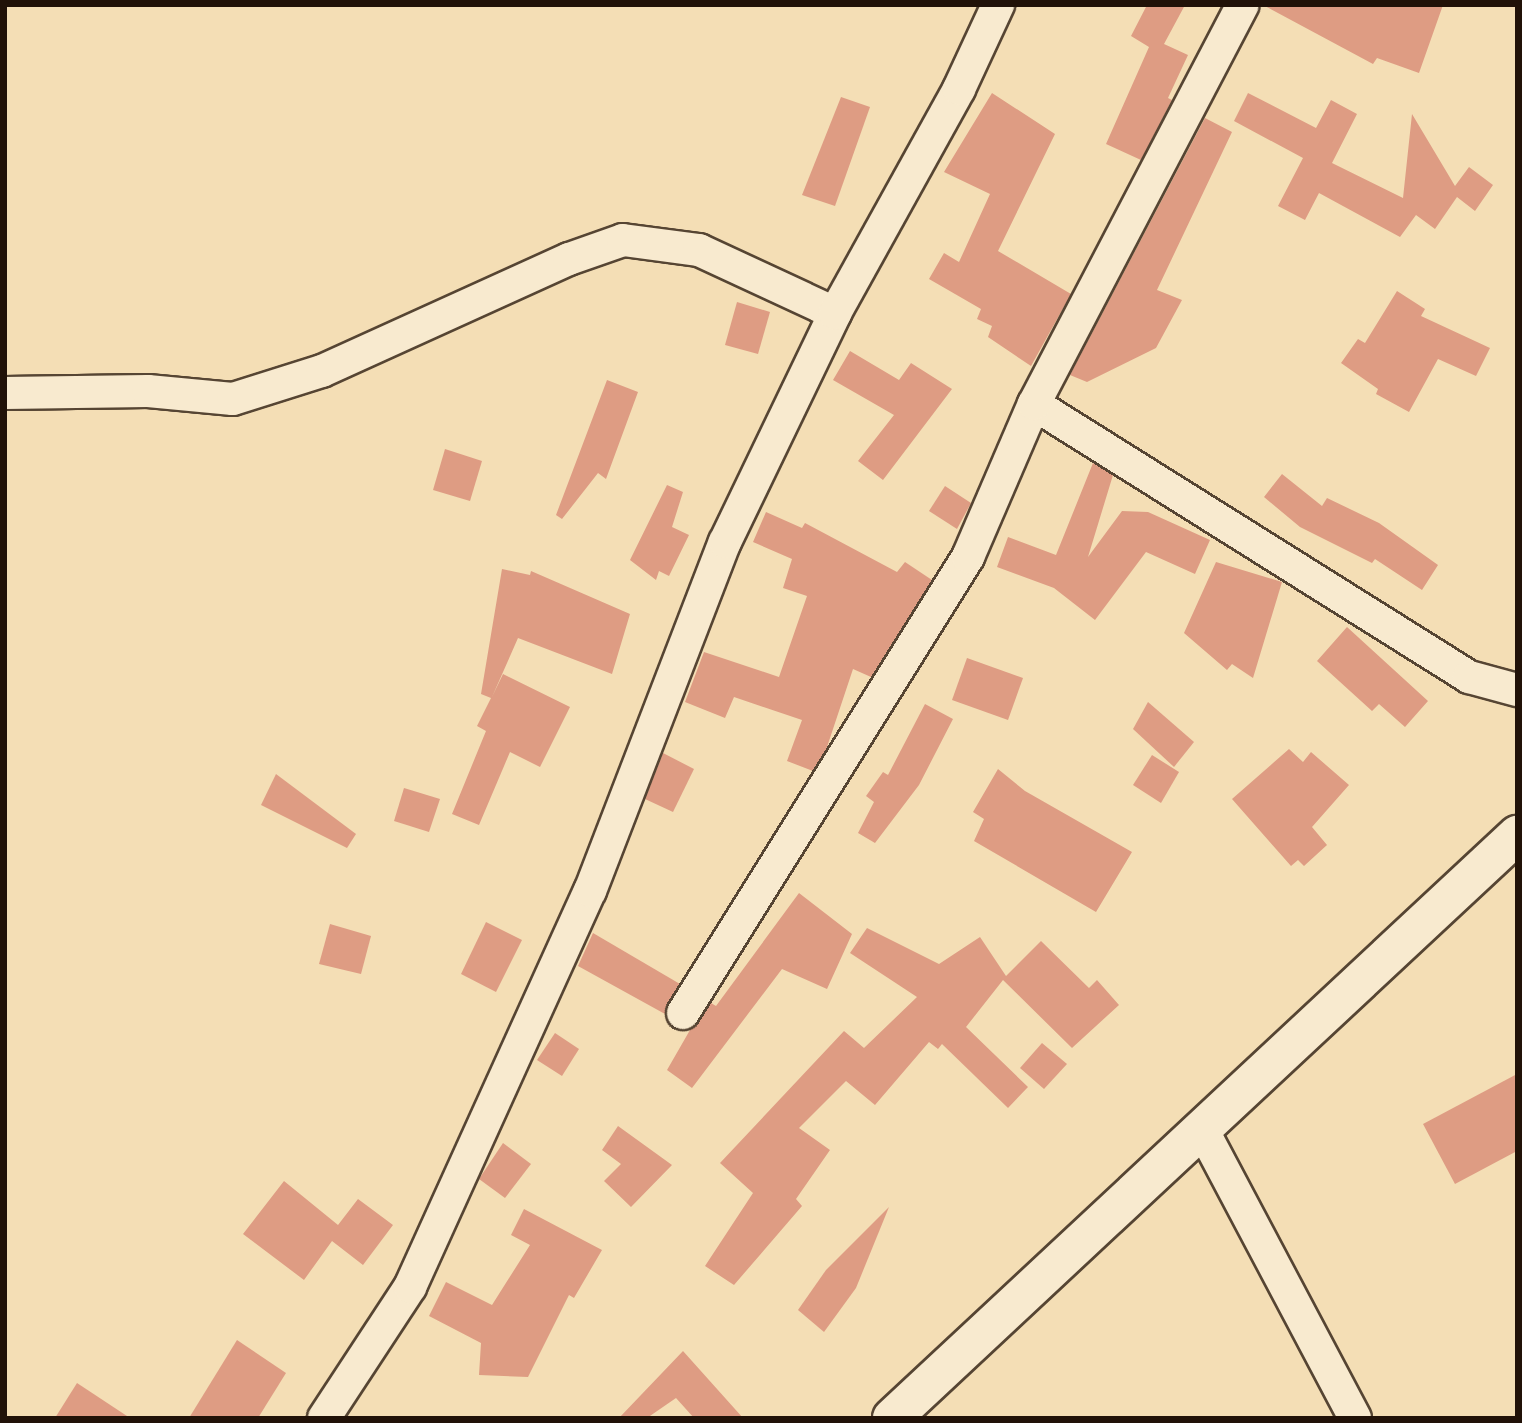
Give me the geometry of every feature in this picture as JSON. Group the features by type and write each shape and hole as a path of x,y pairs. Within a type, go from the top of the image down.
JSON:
{"main road":[{"path":"892,1418 1517,835"}],"street":[{"path":"324,1418 410,1286 590,891 725,542 835,313 959,89 998,5"},
{"path":"683,1013 968,557 1034,404 1243,5"},
{"path":"5,393 148,391 233,399 322,371 569,259 623,240 699,250 835,313"},
{"path":"1034,404 1469,677 1517,690"},
{"path":"1202,1129 1355,1418"}],"building":[{"path":"1147,5 1185,5 1164,44 1188,55 1168,98 1172,100 1141,160 1106,144 1149,47 1131,36"},
{"path":"1263,5 1443,5 1419,73 1377,58 1373,64"},
{"path":"992,93 1055,134 998,251 1071,294 1031,366 988,337 992,326 977,319 981,309 929,279 944,253 959,262 990,194 944,172"},
{"path":"1248,93 1316,128 1331,100 1357,114 1332,163 1403,198 1412,114 1455,186 1469,167 1493,185 1475,211 1457,197 1435,229 1416,215 1400,237 1319,193 1305,220 1278,206 1303,158 1234,121"},
{"path":"841,97 870,107 835,206 802,195"},
{"path":"1205,118 1232,132 1157,290 1182,300 1156,348 1087,382 1070,375"},
{"path":"1397,291 1425,309 1421,316 1490,348 1476,376 1438,359 1409,412 1376,394 1378,389 1341,363 1358,339 1365,343"},
{"path":"737,302 770,312 758,354 725,345"},
{"path":"850,351 899,380 911,363 952,389 883,480 858,461 894,415 833,380"},
{"path":"607,380 638,392 606,479 598,473 562,519 556,515"},
{"path":"445,449 482,461 470,501 433,490"},
{"path":"1093,463 1113,475 1088,557 1122,511 1148,512 1210,540 1195,574 1146,552 1095,620 1054,588 997,567 1008,537 1056,555"},
{"path":"1282,474 1322,506 1327,498 1379,523 1438,565 1422,590 1375,559 1372,563 1300,527 1264,497"},
{"path":"667,485 683,492 672,527 689,535 669,576 659,571 656,580 630,560"},
{"path":"945,486 971,503 957,529 929,511"},
{"path":"766,512 802,528 805,523 897,572 905,562 932,580 871,677 853,669 826,750 813,771 787,761 802,720 734,697 725,718 685,702 704,652 779,677 807,596 783,588 792,559 753,542"},
{"path":"1216,562 1282,582 1253,678 1232,664 1227,670 1184,633"},
{"path":"502,569 530,575 531,571 630,614 612,674 518,638 492,697 503,674 570,707 540,767 510,752 479,825 452,814 486,731 477,726 491,698 481,694"},
{"path":"1347,627 1428,701 1405,727 1379,704 1372,711 1317,661"},
{"path":"967,658 1023,678 1008,720 952,700"},
{"path":"1148,702 1194,742 1174,767 1133,729"},
{"path":"925,704 953,719 919,785 875,843 858,833 874,802 866,796 883,772 888,775"},
{"path":"1289,749 1303,762 1311,752 1349,785 1312,827 1327,845 1304,866 1298,860 1291,866 1232,799"},
{"path":"663,753 694,769 673,812 645,799"},
{"path":"1152,755 1179,772 1161,803 1133,785"},
{"path":"998,769 1025,791 1132,852 1096,912 974,841 984,819 973,812"},
{"path":"276,774 356,834 347,848 261,805"},
{"path":"404,788 440,799 429,832 394,821"},
{"path":"799,893 852,934 827,989 782,969 692,1088 667,1070 690,1030 711,1003 716,1006"},
{"path":"486,922 522,940 496,992 461,974"},
{"path":"330,924 371,936 361,974 319,964"},
{"path":"867,928 939,964 980,937 1006,976 1041,941 1089,988 1097,980 1119,1005 1072,1048 1003,980 966,1027 1028,1087 1008,1108 942,1044 938,1049 929,1042 875,1105 846,1081 799,1128 830,1150 796,1199 802,1206 734,1285 705,1266 753,1193 720,1163 844,1031 864,1048 917,997 850,953"},
{"path":"593,933 680,984 665,1014 578,966"},
{"path":"555,1033 579,1049 562,1076 537,1060"},
{"path":"1042,1043 1067,1064 1044,1089 1020,1068"},
{"path":"1517,1074 1517,1151 1455,1184 1423,1124"},
{"path":"618,1126 672,1165 631,1207 604,1181 621,1164 602,1150"},
{"path":"503,1143 531,1164 505,1198 479,1179"},
{"path":"284,1181 338,1225 358,1199 393,1225 363,1265 332,1241 304,1280 243,1234"},
{"path":"889,1207 856,1288 824,1332 798,1310 826,1270"},
{"path":"524,1209 602,1250 574,1298 569,1295 528,1377 479,1375 481,1343 429,1316 446,1282 492,1305 530,1245 511,1235"},
{"path":"237,1340 286,1373 258,1418 189,1418"},
{"path":"683,1351 743,1418 694,1418 676,1398 647,1418 619,1418"},
{"path":"77,1383 130,1418 55,1418"}]}
